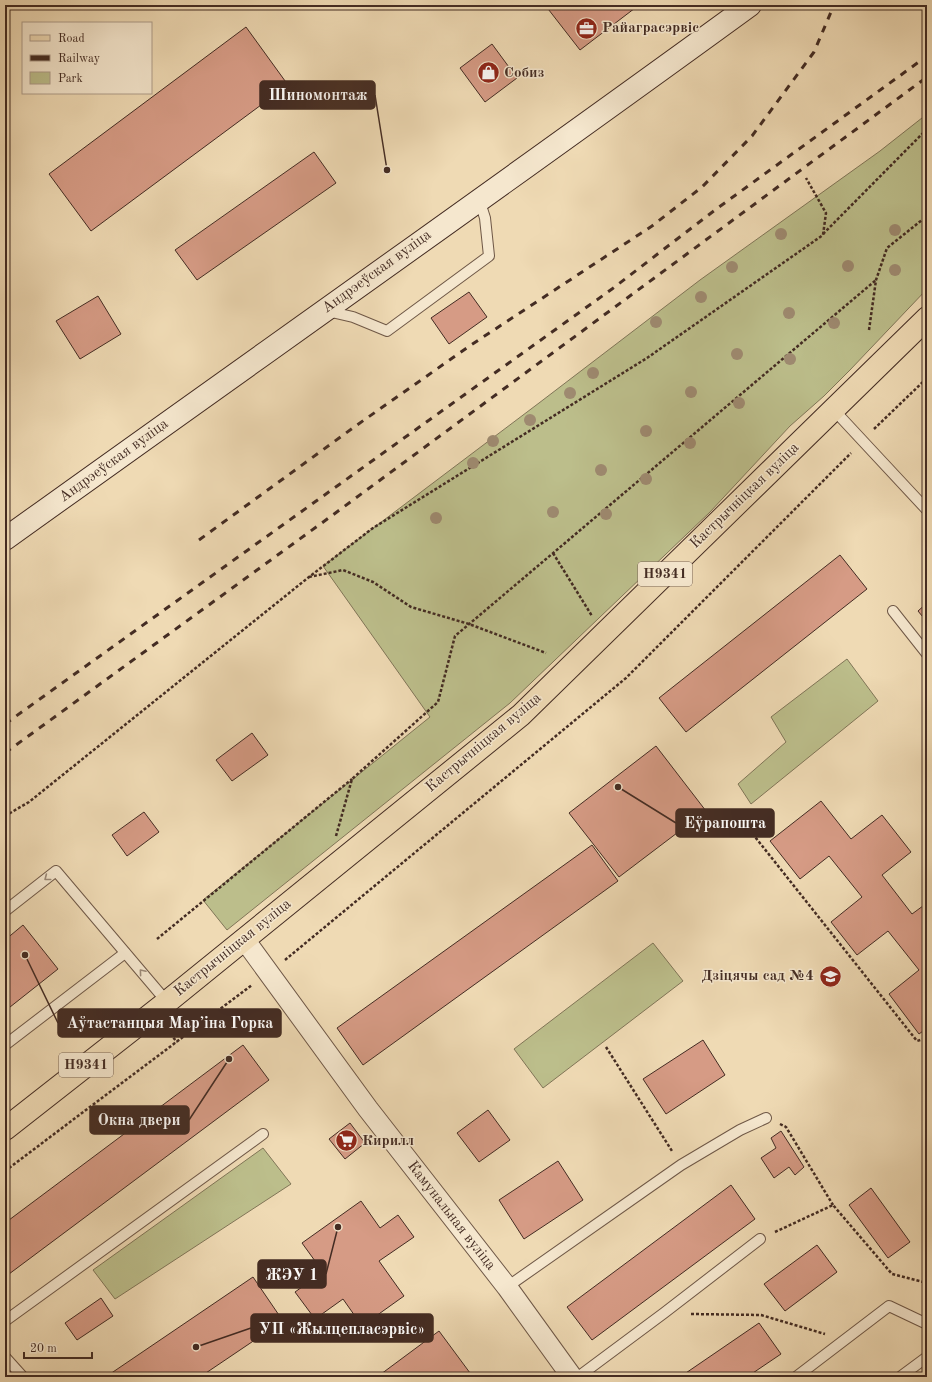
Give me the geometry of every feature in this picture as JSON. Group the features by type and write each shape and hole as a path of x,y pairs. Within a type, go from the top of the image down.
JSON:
{"main road":[{"name":"Андрэеўская вуліца","path":"5,539 479,199 584,126 750,5"},
{"name":"Кастрычніцкая вуліца","path":"5,1129 167,1002 521,715 927,318"}],"street":[{"name":"Камунальная вуліца","path":"244,939 368,1108 506,1287 572,1377"}],"lane":[{"path":"324,310 353,317 387,331 489,256 485,218 479,199"},
{"path":"833,409 927,510"},
{"path":"893,611 927,654"},
{"path":"5,911 56,871 167,1002"},
{"path":"5,1045 126,953"},
{"path":"506,1287 681,1165 740,1130 766,1118"},
{"path":"5,1321 263,1134"},
{"path":"578,1377 760,1239"},
{"path":"796,1377 889,1306 927,1324"},
{"path":"5,1357 23,1377"},
{"path":"900,1377 927,1357"}],"path":[{"path":"5,816 29,802 308,577 373,528 647,358 823,235 927,129"},
{"path":"806,178 826,213 823,235"},
{"path":"869,330 876,280 887,248 927,216"},
{"path":"157,939 352,779 438,702 455,636 876,280"},
{"path":"5,1171 268,973 626,678 927,378"},
{"path":"552,553 596,621"},
{"path":"308,577 343,570 373,582 411,607 469,624 546,653"},
{"path":"335,837 352,779"},
{"path":"736,815 744,823 917,1041 927,1038"},
{"path":"606,1047 681,1165"},
{"path":"766,1118 786,1127 833,1205 892,1274 927,1283"},
{"path":"760,1239 833,1205"},
{"path":"664,1313 761,1315 845,1340"}],"green space":[{"path":"927,114 927,289 824,396 790,426 710,512 510,703 227,930 203,900 430,717 323,566 700,280 880,151"},
{"path":"847,659 878,701 751,804 738,784 786,742 771,717"},
{"path":"653,943 683,981 543,1088 514,1049"},
{"path":"263,1148 291,1184 115,1299 93,1270"}],"building":[{"name":"Райаграсэрвіс","path":"545,5 639,5 580,50"},
{"path":"246,27 288,85 91,231 49,174"},
{"name":"Собиз","path":"492,44 517,78 485,102 460,68"},
{"path":"314,152 336,183 197,280 175,250"},
{"path":"469,292 487,317 449,344 431,318"},
{"path":"98,296 121,334 80,359 56,321"},
{"path":"840,555 867,589 686,732 659,698"},
{"path":"927,603 927,622 918,611"},
{"path":"252,733 268,755 232,781 216,760"},
{"path":"656,746 706,811 619,877 569,813"},
{"path":"821,801 851,839 882,815 911,852 882,875 912,914 927,903 927,1028 919,1034 889,994 919,970 888,931 857,955 831,922 862,897 829,856 800,879 770,841"},
{"path":"144,812 159,832 127,856 112,835"},
{"path":"592,845 618,881 363,1065 337,1028"},
{"path":"23,925 58,969 5,1011 5,940"},
{"path":"703,1040 725,1075 666,1114 643,1079"},
{"path":"243,1045 269,1080 5,1277 5,1223"},
{"path":"488,1110 510,1140 479,1162 457,1133"},
{"name":"Кирилл","path":"350,1123 365,1143 345,1159 329,1139"},
{"path":"781,1131 804,1167 795,1175 789,1167 774,1178 761,1158 776,1148 771,1138"},
{"path":"558,1161 583,1200 524,1239 499,1200"},
{"path":"731,1185 755,1219 592,1340 567,1307"},
{"path":"871,1188 910,1242 888,1258 849,1205"},
{"path":"361,1201 380,1228 398,1215 414,1237 379,1261 404,1296 362,1326 343,1299 315,1319 295,1292 323,1272 302,1243"},
{"path":"817,1245 837,1272 785,1311 764,1284"},
{"path":"253,1277 283,1321 200,1377 112,1377 110,1374"},
{"path":"101,1298 113,1316 77,1340 65,1323"},
{"path":"759,1323 781,1354 747,1377 680,1377"},
{"path":"439,1331 473,1377 377,1377"}],"railway":[{"path":"199,540 357,425 471,345 652,226 702,187 752,136 814,52 834,5"},
{"path":"5,724 612,289 715,210 927,56"},
{"path":"5,753 330,517 927,77"}],"place":[{"name":"Райаграсэрвіс","path":"586,28"},
{"name":"Собиз","path":"488,73"},
{"name":"Шиномонтаж","path":"387,170"},
{"name":"Еўрапошта","path":"618,787"},
{"name":"Аўтастанцыя Марʼіна Горка","path":"25,955"},
{"name":"Дзіцячы сад №4","path":"830,976"},
{"name":"Окна двери","path":"229,1059"},
{"name":"Кирилл","path":"347,1141"},
{"name":"ЖЭУ 1","path":"338,1227"},
{"name":"УП «Жылцепласэрвіс»","path":"196,1347"}]}
